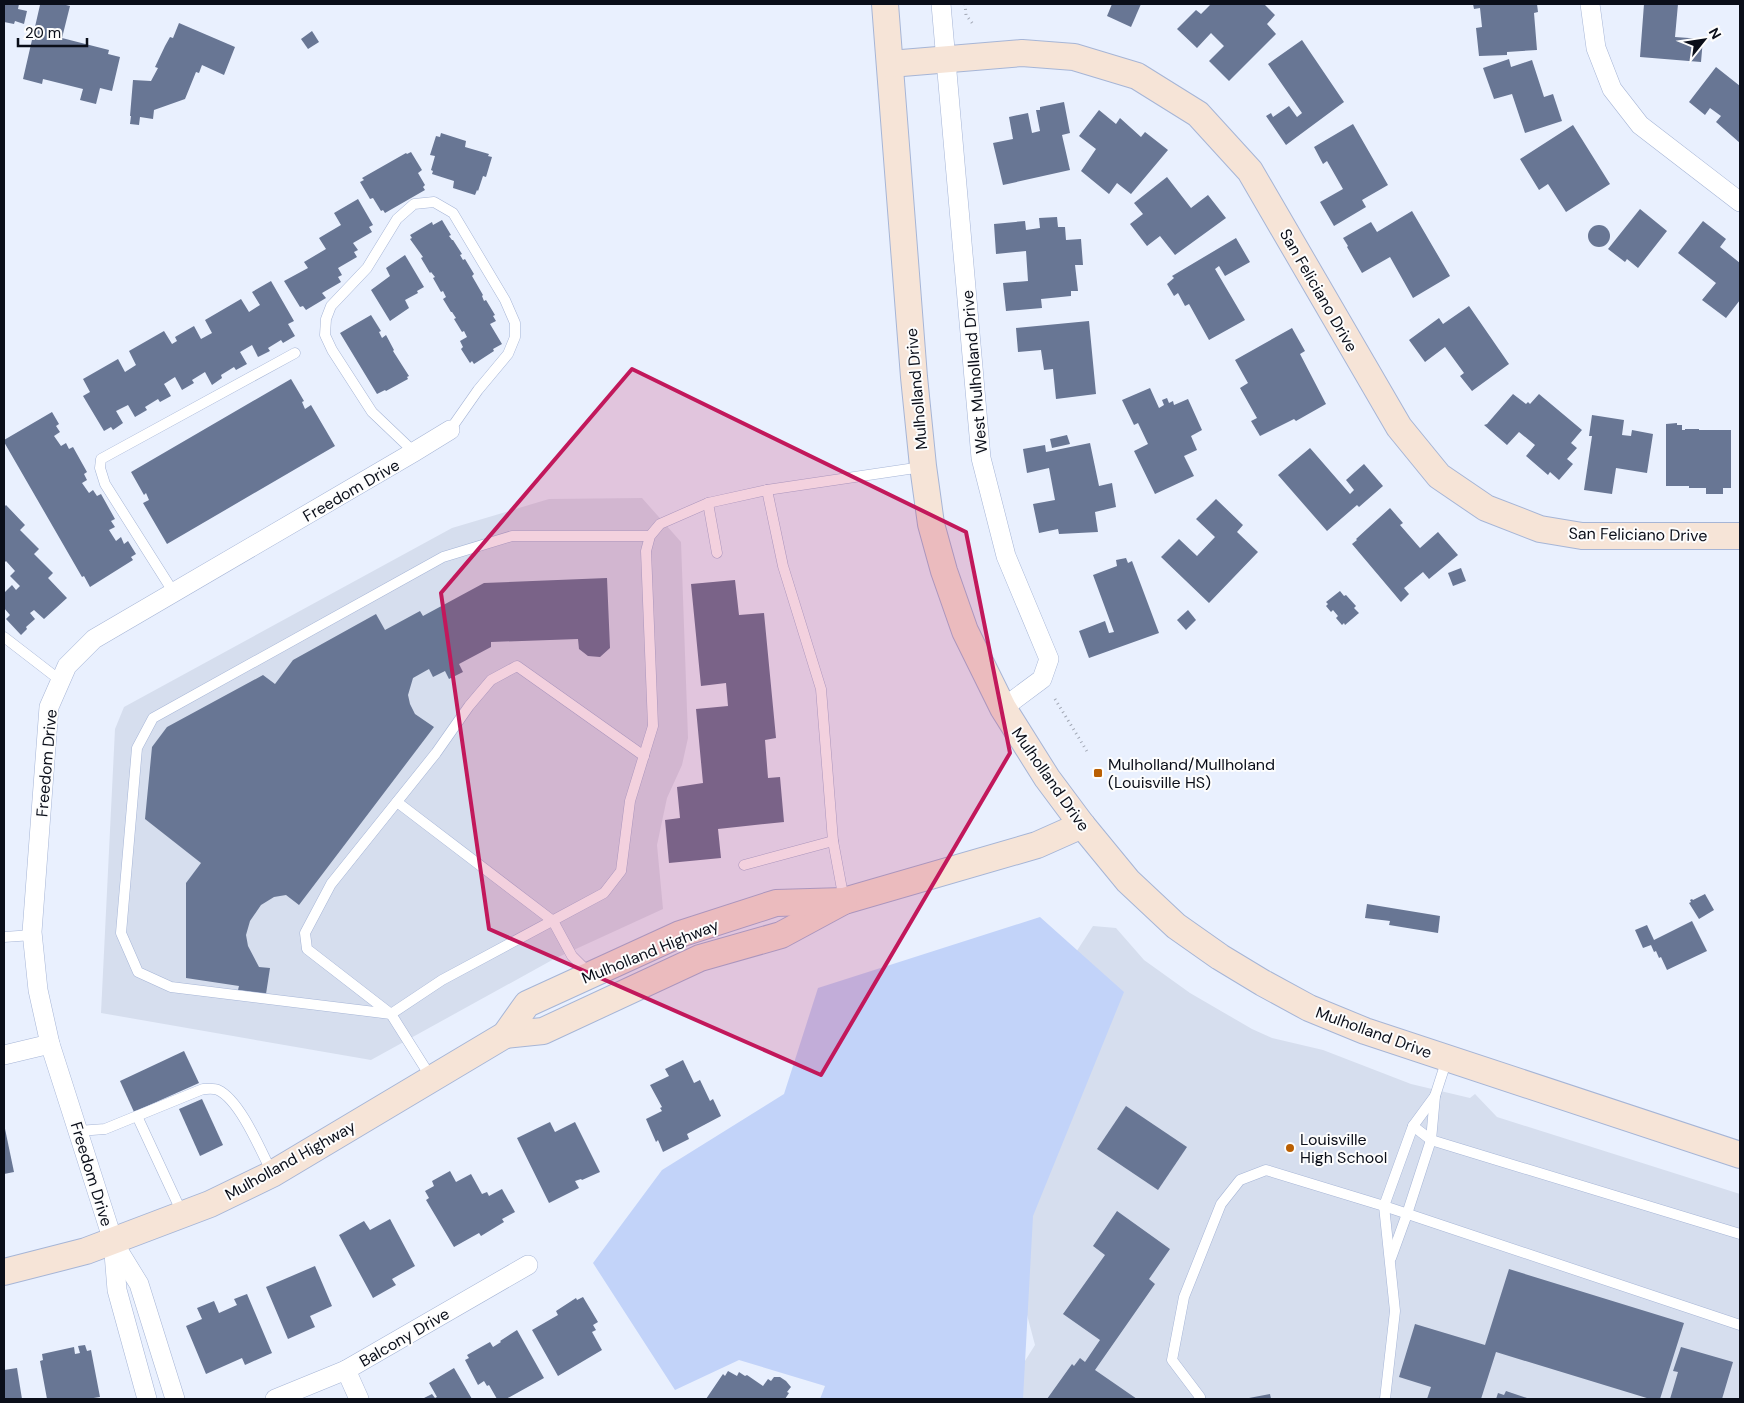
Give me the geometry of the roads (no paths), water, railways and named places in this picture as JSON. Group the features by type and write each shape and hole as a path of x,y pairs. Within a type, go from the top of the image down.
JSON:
{"main road":[{"name":"Mulholland Drive","path":"885,4 914,377 931,524 944,570 966,631 1003,708 1047,778 1082,825 1128,881 1176,926 1220,957 1263,983 1309,1008 1364,1031 1740,1155"},
{"name":"San Feliciano Drive","path":"890,64 1022,53 1074,57 1137,76 1198,114 1250,171 1399,428 1440,476 1486,508 1540,530 1582,536 1740,536"},
{"name":"Mulholland Highway","path":"504,1036 543,1031 700,958 781,936 844,901 1037,845 1082,825"},
{"name":"Mulholland Highway","path":"4,1272 86,1251 113,1242 183,1215 272,1174 504,1036 527,1004 680,934 776,903 844,901"}],"street":[{"name":"West Mulholland Drive","path":"941,4 981,458 1006,556 1049,659 1042,679 1003,708"},
{"path":"1590,4 1596,48 1612,89 1640,125 1740,202"},
{"name":"Freedom Drive","path":"148,1399 117,1290 113,1242 50,1044 38,990 33,935 49,707 67,666 94,639 450,430"},
{"path":"4,1055 50,1044"},
{"name":"Freedom Drive","path":"113,1242 139,1284 175,1399"},
{"name":"Balcony Drive","path":"275,1399 346,1370 528,1265"},
{"path":"346,1370 359,1399"}],"lane":[{"path":"414,452 372,412 332,350 325,335 326,319 332,306 367,268 397,219 414,204 434,202 453,213 505,300 515,323 515,337 508,354 478,390 450,430"},
{"path":"174,593 105,484 100,468 101,459 295,353"},
{"path":"650,536 512,536 443,557 153,718 137,748 121,933 138,972 171,987 391,1014 442,980 604,893 621,871 630,801 653,726 646,551 650,536 660,524 708,503 766,490 923,466"},
{"path":"766,490 783,566 821,689 833,841 844,901"},
{"path":"708,503 717,554"},
{"path":"4,637 61,681"},
{"path":"432,1079 391,1014 307,949 305,933 331,884 436,754 491,680 517,666 644,756"},
{"path":"397,802 553,921 572,956 590,974"},
{"path":"744,865 833,841"},
{"path":"4,936 33,935"},
{"path":"1390,1260 1431,1140 1435,1096 1447,1058"},
{"path":"78,1131 105,1129 202,1089 217,1089 227,1096 240,1112 272,1174"},
{"path":"1385,1399 1395,1311 1384,1206 1413,1126 1435,1096"},
{"path":"137,1116 183,1215"},
{"path":"1413,1126 1431,1140 1740,1234"},
{"path":"1199,1399 1200,1397 1172,1360 1184,1297 1221,1204 1240,1180 1266,1170 1384,1206 1740,1326"}],"place":[{"name":"Mulholland/Mullholand (Louisville HS)","path":"1098,773"},
{"name":"Louisville High School","path":"1290,1148"}]}
